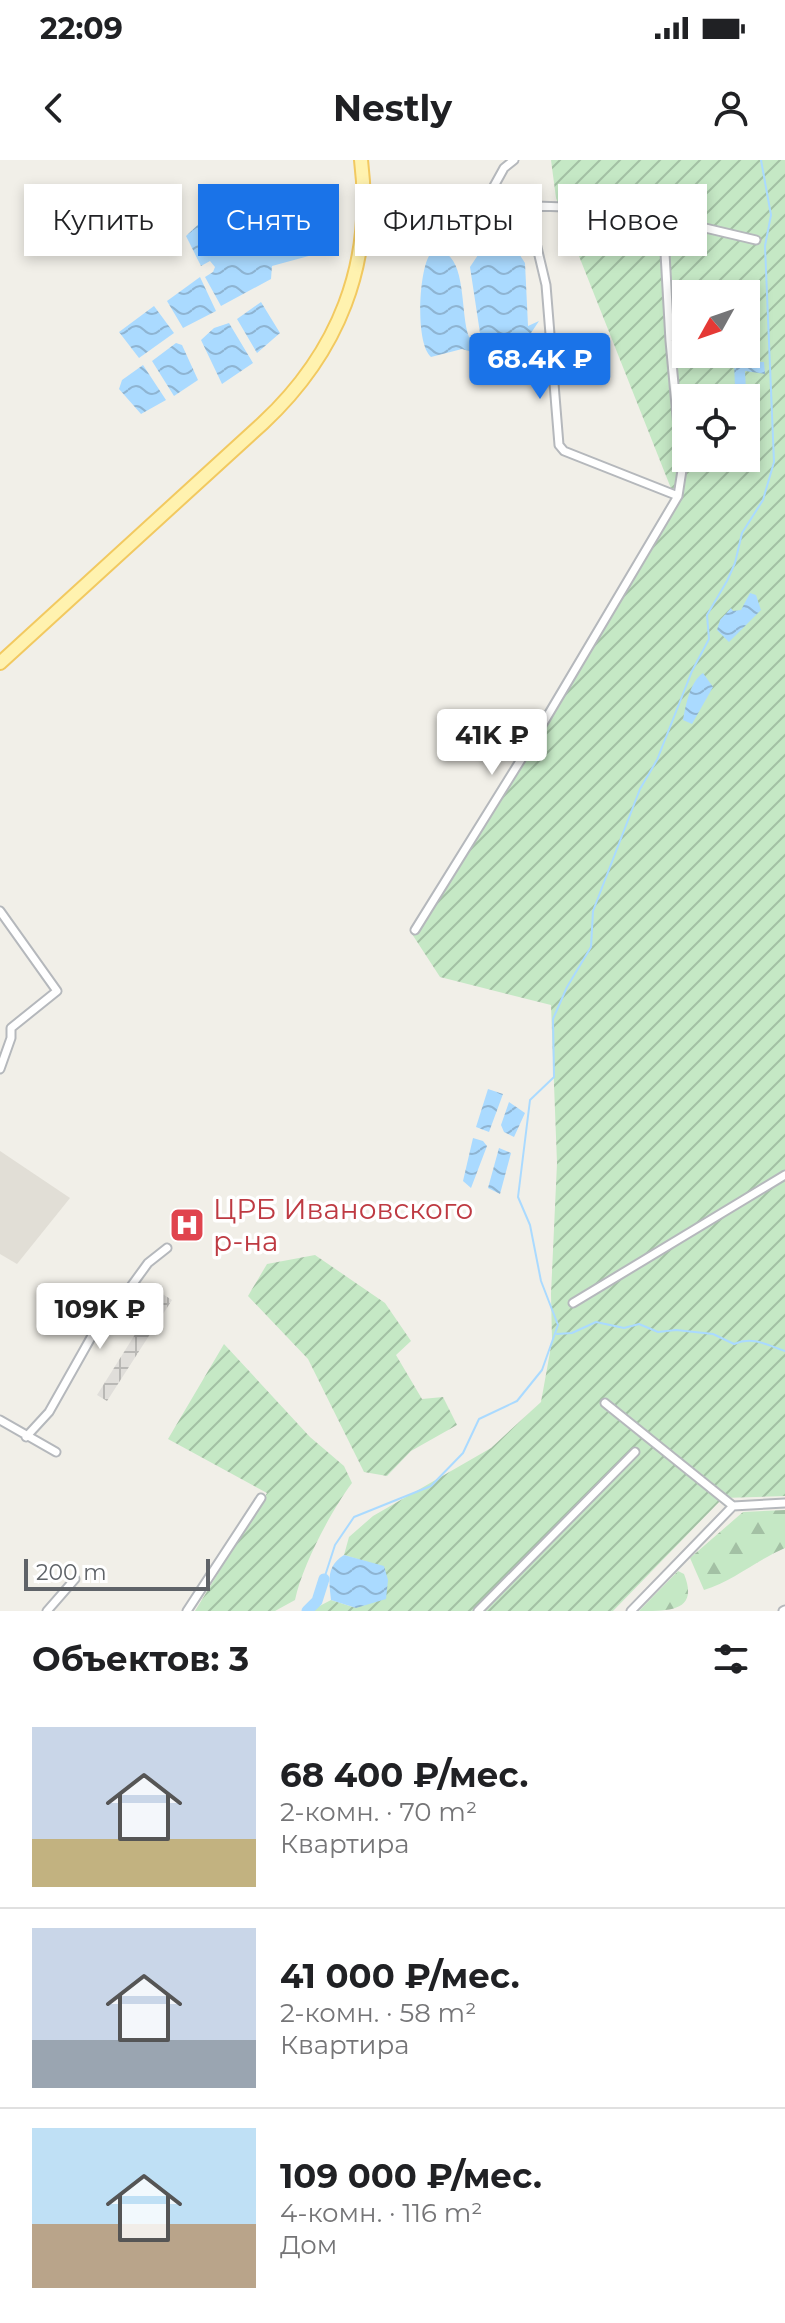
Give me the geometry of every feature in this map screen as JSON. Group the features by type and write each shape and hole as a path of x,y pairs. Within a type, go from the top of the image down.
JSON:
{"main road":[{"path":"361,160 363,184"},
{"path":"0,663 263,423 303,382 326,346 346,303 359,256"}],"street":[{"path":"495,184 504,168 514,160"},
{"path":"707,228 756,240"},
{"path":"539,256 546,285 559,445 564,451 678,496"},
{"path":"415,930 535,737 678,496 682,470 665,256"},
{"path":"0,911 57,991 11,1028 11,1038 0,1069"},
{"path":"573,1303 785,1175"},
{"path":"26,1437 49,1412 93,1334 148,1263 167,1248"},
{"path":"605,1403 733,1506 785,1503"},
{"path":"0,1420 56,1452"},
{"path":"478,1611 635,1452"},
{"path":"187,1611 261,1498"},
{"path":"631,1611 733,1506"},
{"path":"47,1611 75,1579"}],"shaded area":[{"path":"0,1151 70,1198 17,1264 0,1254"},
{"path":"161,1293 172,1300 107,1401 97,1395"}],"green space":[{"path":"551,160 785,160 785,1496 723,1498 613,1611 310,1611 331,1600 356,1608 384,1567 344,1555 349,1537 373,1516 491,1448 541,1402 552,1341 557,1163 551,1005 440,977 412,934 674,496 579,256 707,256 707,184 558,184 558,203"},
{"path":"315,1255 385,1303 411,1341 396,1355 422,1399 443,1397 457,1425 411,1451 387,1476 364,1472 308,1359 248,1296 267,1264"},
{"path":"224,1344 310,1437 344,1466 352,1483 318,1539 295,1600 275,1611 195,1611 267,1493 168,1439"},
{"path":"785,1510 785,1548 704,1590 690,1558 743,1512"},
{"path":"678,1571 684,1574 688,1586 685,1602 671,1609 639,1611"}],"water":[{"path":"198,225 198,256 309,256 272,266 271,279 221,306 205,277 215,267 210,261 201,266 186,236"},
{"path":"429,256 449,256 456,265 466,327 469,337 476,338 480,333 470,267 477,256 520,256 525,263 528,326 539,321 531,333 535,338 530,348 492,358 462,349 431,357 423,338 420,308"},
{"path":"200,277 216,311 183,328 167,301"},
{"path":"261,302 280,333 257,353 237,319"},
{"path":"154,306 174,333 139,358 119,332"},
{"path":"229,323 253,363 222,384 201,340 214,328"},
{"path":"176,343 182,345 198,380 174,396 152,361"},
{"path":"760,362 764,362 765,374 745,371 746,384 735,384 734,368 760,368"},
{"path":"143,365 166,400 141,414 119,389 122,380"},
{"path":"750,593 756,595 761,610 729,642 717,630 720,620 731,608 733,611 741,610"},
{"path":"703,673 713,687 692,724 683,720 692,688"},
{"path":"488,1089 503,1094 489,1132 476,1127"},
{"path":"509,1102 525,1113 514,1137 504,1132 501,1125"},
{"path":"473,1138 487,1146 471,1188 463,1181"},
{"path":"499,1148 511,1153 500,1194 488,1188"},
{"path":"344,1555 384,1566 388,1580 386,1599 356,1608 331,1600 331,1569"}],"waterway":[{"path":"324,1579 335,1545 354,1517 431,1486 463,1453 479,1419 517,1401 542,1370 558,1325 541,1281 530,1225 518,1197 530,1100 554,1077 553,1019 567,987 591,947 593,911 640,789 657,760 692,671 709,639 707,615 735,563 742,533 763,500 774,462 765,246 771,215 761,160"},
{"path":"557,1334 572,1333 596,1322 624,1328 639,1324 658,1332 676,1330 713,1334 734,1344 754,1341 785,1351"},
{"path":"307,1611 317,1601 324,1579"}],"place":[{"name":"ЦРБ Ивановского р-на","path":"187,1225"}]}
